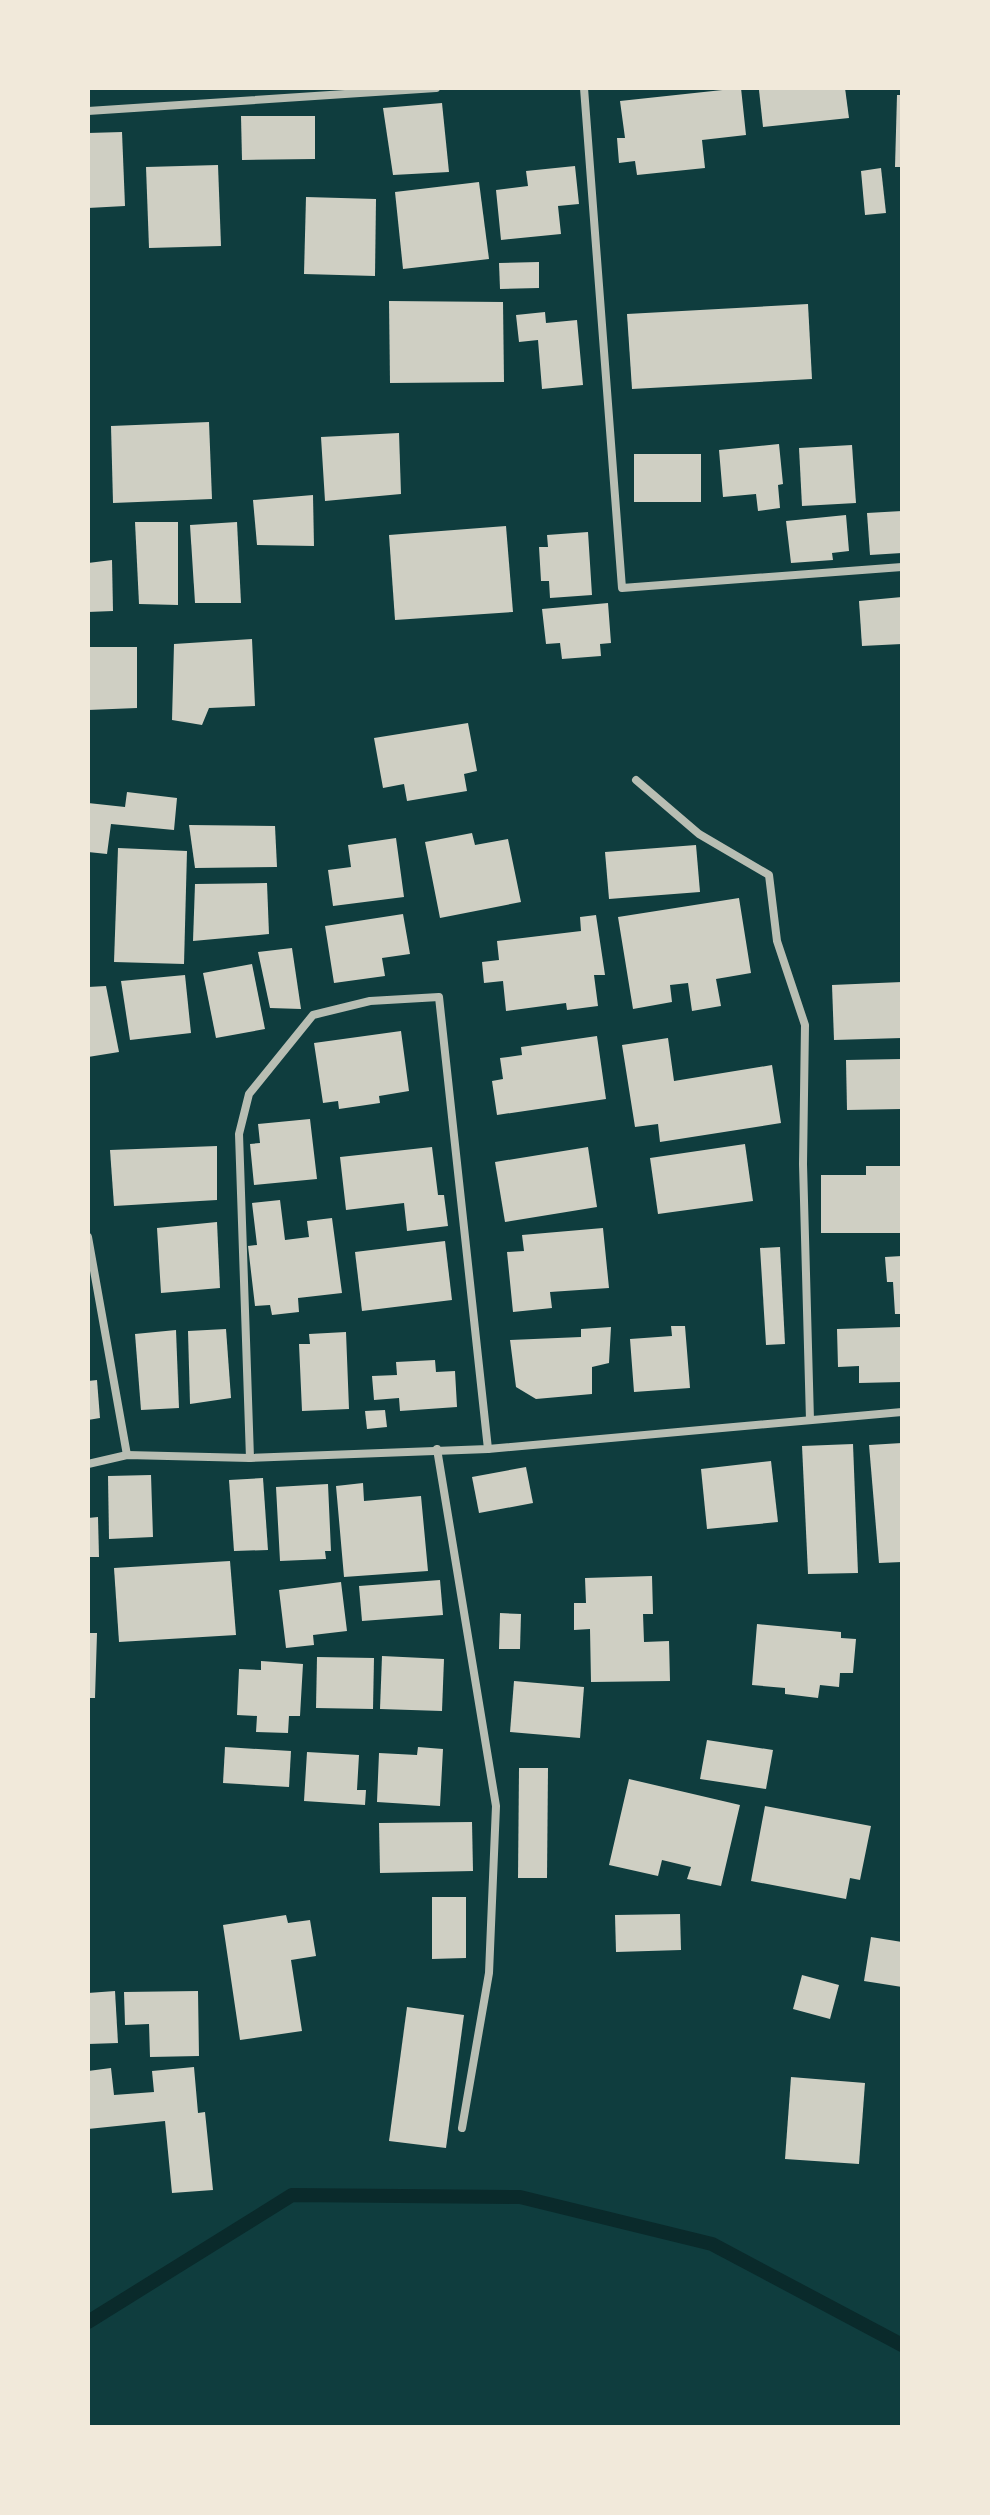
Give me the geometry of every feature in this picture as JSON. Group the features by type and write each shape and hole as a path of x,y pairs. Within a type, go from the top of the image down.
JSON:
{"street":[{"path":"88,111 436,88"},
{"path":"584,88 622,588 902,567"},
{"path":"636,780 699,834 769,875 777,941 805,1025 803,1164 810,1420"},
{"path":"250,1458 239,1134 249,1094 313,1015 370,1001 439,997 488,1449"},
{"path":"88,1237 127,1455"},
{"path":"88,1464 127,1455 250,1458 488,1449 902,1412"},
{"path":"437,1449 496,1806 489,1973 462,2128"}],"building":[{"path":"741,88 746,135 702,140 705,168 637,175 635,161 619,163 617,138 625,138 620,101"},
{"path":"845,88 849,118 763,127 759,90"},
{"path":"897,95 902,95 902,167 895,167"},
{"path":"442,103 449,172 393,175 383,108"},
{"path":"241,116 315,116 315,159 242,160"},
{"path":"122,132 125,206 88,208 88,133"},
{"path":"218,165 221,246 149,248 146,167"},
{"path":"575,166 579,204 558,206 561,234 501,240 496,190 528,186 526,171"},
{"path":"881,168 886,213 865,215 861,171"},
{"path":"479,182 489,259 403,269 395,192"},
{"path":"306,197 376,199 375,276 304,274"},
{"path":"539,262 539,288 500,289 499,263"},
{"path":"389,301 503,302 504,382 390,383"},
{"path":"808,304 812,379 632,389 627,314"},
{"path":"545,312 546,323 577,320 583,385 542,389 538,340 519,342 516,315"},
{"path":"209,422 212,499 113,503 111,426"},
{"path":"399,433 401,494 325,501 321,437"},
{"path":"779,444 783,484 778,485 780,508 758,511 756,494 723,497 719,450"},
{"path":"852,445 856,503 802,506 799,448"},
{"path":"634,454 701,454 701,502 634,502"},
{"path":"313,495 314,546 257,545 253,500"},
{"path":"902,511 902,553 870,555 867,513"},
{"path":"846,515 849,551 832,553 833,560 791,563 786,521"},
{"path":"135,522 178,522 178,605 139,604"},
{"path":"237,522 241,603 195,603 190,525"},
{"path":"506,526 513,612 395,620 389,535"},
{"path":"588,532 592,595 550,598 549,581 541,581 539,547 548,547 547,535"},
{"path":"112,560 113,611 88,612 88,563"},
{"path":"902,597 902,644 862,646 859,601"},
{"path":"608,603 611,643 600,644 601,656 562,659 560,643 546,644 542,609"},
{"path":"252,639 255,706 209,708 202,725 172,720 174,644"},
{"path":"88,647 137,647 137,708 88,710"},
{"path":"468,723 477,771 464,774 467,791 407,801 404,784 383,788 374,738"},
{"path":"127,792 177,798 174,830 111,824 107,854 88,852 88,803 125,807"},
{"path":"189,825 275,826 277,867 195,868"},
{"path":"472,833 475,845 508,839 521,902 440,918 425,842"},
{"path":"396,838 404,897 333,906 328,870 351,867 348,845"},
{"path":"696,845 700,892 609,899 605,852"},
{"path":"118,848 187,851 184,964 114,962"},
{"path":"267,883 269,934 193,941 195,884"},
{"path":"739,898 751,973 716,979 721,1006 692,1011 688,983 670,985 672,1002 633,1009 618,917"},
{"path":"403,914 410,954 382,958 385,976 334,983 325,926"},
{"path":"596,915 605,975 594,975 598,1006 567,1010 566,1003 506,1011 503,981 484,983 482,962 499,960 497,941 581,931 580,917"},
{"path":"292,948 301,1009 270,1008 258,952"},
{"path":"252,964 265,1029 216,1038 203,973"},
{"path":"185,975 191,1033 130,1040 121,981"},
{"path":"902,982 902,1038 834,1040 832,985"},
{"path":"106,986 119,1052 88,1057 88,987"},
{"path":"401,1031 409,1091 379,1096 380,1103 339,1109 338,1101 323,1103 314,1043"},
{"path":"597,1036 606,1099 497,1115 492,1081 503,1079 500,1058 522,1055 521,1047"},
{"path":"668,1038 674,1081 772,1065 781,1123 660,1142 658,1124 635,1127 622,1045"},
{"path":"902,1059 902,1109 847,1110 846,1060"},
{"path":"310,1119 317,1179 254,1185 250,1144 260,1143 258,1124"},
{"path":"745,1144 753,1201 658,1214 650,1158"},
{"path":"217,1146 217,1200 114,1206 110,1150"},
{"path":"432,1147 438,1195 444,1195 448,1226 407,1231 404,1203 346,1210 340,1157"},
{"path":"588,1147 597,1207 505,1222 495,1162"},
{"path":"866,1166 902,1166 902,1233 821,1233 821,1175 866,1175"},
{"path":"280,1200 285,1240 309,1237 307,1221 332,1218 342,1293 298,1298 299,1312 272,1315 270,1305 255,1306 248,1246 257,1245 252,1203"},
{"path":"217,1222 220,1288 161,1293 157,1228"},
{"path":"603,1228 609,1288 550,1292 552,1308 513,1312 507,1252 524,1251 522,1235"},
{"path":"445,1241 452,1300 362,1311 355,1252"},
{"path":"780,1247 785,1344 766,1345 760,1248"},
{"path":"902,1256 902,1314 895,1314 893,1282 887,1282 885,1257"},
{"path":"671,1326 685,1326 690,1388 634,1392 630,1339 672,1336"},
{"path":"611,1327 609,1363 592,1367 592,1394 536,1399 516,1387 510,1340 581,1337 581,1329"},
{"path":"902,1327 902,1382 859,1383 859,1366 838,1367 837,1329"},
{"path":"226,1329 231,1398 190,1404 188,1331"},
{"path":"176,1330 179,1408 141,1410 135,1334"},
{"path":"346,1332 349,1409 302,1411 299,1344 310,1344 309,1334"},
{"path":"435,1360 436,1372 455,1371 457,1407 400,1411 399,1398 374,1400 372,1376 397,1375 396,1362"},
{"path":"97,1380 100,1418 88,1420 88,1381"},
{"path":"385,1410 387,1427 367,1429 365,1411"},
{"path":"902,1443 902,1562 879,1563 869,1445"},
{"path":"853,1444 858,1573 808,1574 802,1446"},
{"path":"771,1461 778,1522 707,1529 701,1469"},
{"path":"526,1467 533,1503 479,1513 472,1477"},
{"path":"151,1475 153,1537 109,1539 108,1476"},
{"path":"263,1478 268,1550 234,1551 229,1480"},
{"path":"363,1483 364,1501 421,1496 428,1571 344,1577 336,1486"},
{"path":"328,1484 331,1551 325,1551 326,1559 280,1561 276,1487"},
{"path":"98,1517 99,1557 88,1557 88,1518"},
{"path":"230,1561 236,1635 119,1642 114,1568"},
{"path":"652,1576 653,1614 643,1614 644,1642 669,1641 670,1681 591,1682 590,1629 574,1630 574,1603 586,1603 585,1578"},
{"path":"440,1580 443,1615 362,1621 359,1586"},
{"path":"341,1582 347,1631 313,1635 314,1645 286,1648 279,1590"},
{"path":"500,1613 521,1614 520,1649 499,1649"},
{"path":"757,1624 841,1632 841,1638 856,1639 853,1673 840,1673 839,1687 820,1685 818,1698 785,1694 785,1688 752,1685"},
{"path":"88,1633 97,1633 95,1698 88,1698"},
{"path":"382,1656 444,1659 442,1711 380,1709"},
{"path":"317,1657 374,1658 373,1709 316,1708"},
{"path":"261,1661 303,1664 300,1716 289,1716 288,1733 256,1732 257,1716 237,1715 239,1669 261,1670"},
{"path":"514,1681 584,1687 580,1738 510,1732"},
{"path":"707,1740 773,1750 766,1789 700,1779"},
{"path":"225,1747 291,1751 289,1787 223,1783"},
{"path":"418,1747 443,1749 440,1806 377,1802 379,1753 417,1755"},
{"path":"307,1752 359,1755 357,1790 366,1790 365,1805 304,1801"},
{"path":"519,1768 548,1768 547,1878 518,1878"},
{"path":"629,1779 740,1805 721,1886 687,1879 691,1867 662,1860 658,1876 609,1865"},
{"path":"765,1806 871,1826 860,1880 850,1878 846,1899 751,1881"},
{"path":"472,1822 473,1871 380,1873 379,1823"},
{"path":"432,1897 466,1897 466,1958 432,1959"},
{"path":"680,1914 681,1950 616,1952 615,1915"},
{"path":"286,1915 288,1923 310,1920 316,1956 291,1960 302,2031 240,2040 223,1925"},
{"path":"871,1937 902,1942 902,1987 864,1981"},
{"path":"802,1975 839,1985 830,2019 793,2009"},
{"path":"115,1991 118,2043 88,2044 88,1993"},
{"path":"198,1991 199,2056 150,2057 149,2024 125,2025 124,1992"},
{"path":"407,2007 464,2015 446,2148 389,2141"},
{"path":"194,2067 198,2113 205,2112 213,2190 172,2193 165,2121 88,2129 88,2071 111,2068 114,2095 154,2092 152,2071"},
{"path":"791,2077 865,2083 859,2164 785,2159"}],"waterway":[{"path":"88,2322 292,2195 520,2197 712,2244 902,2345"}]}
